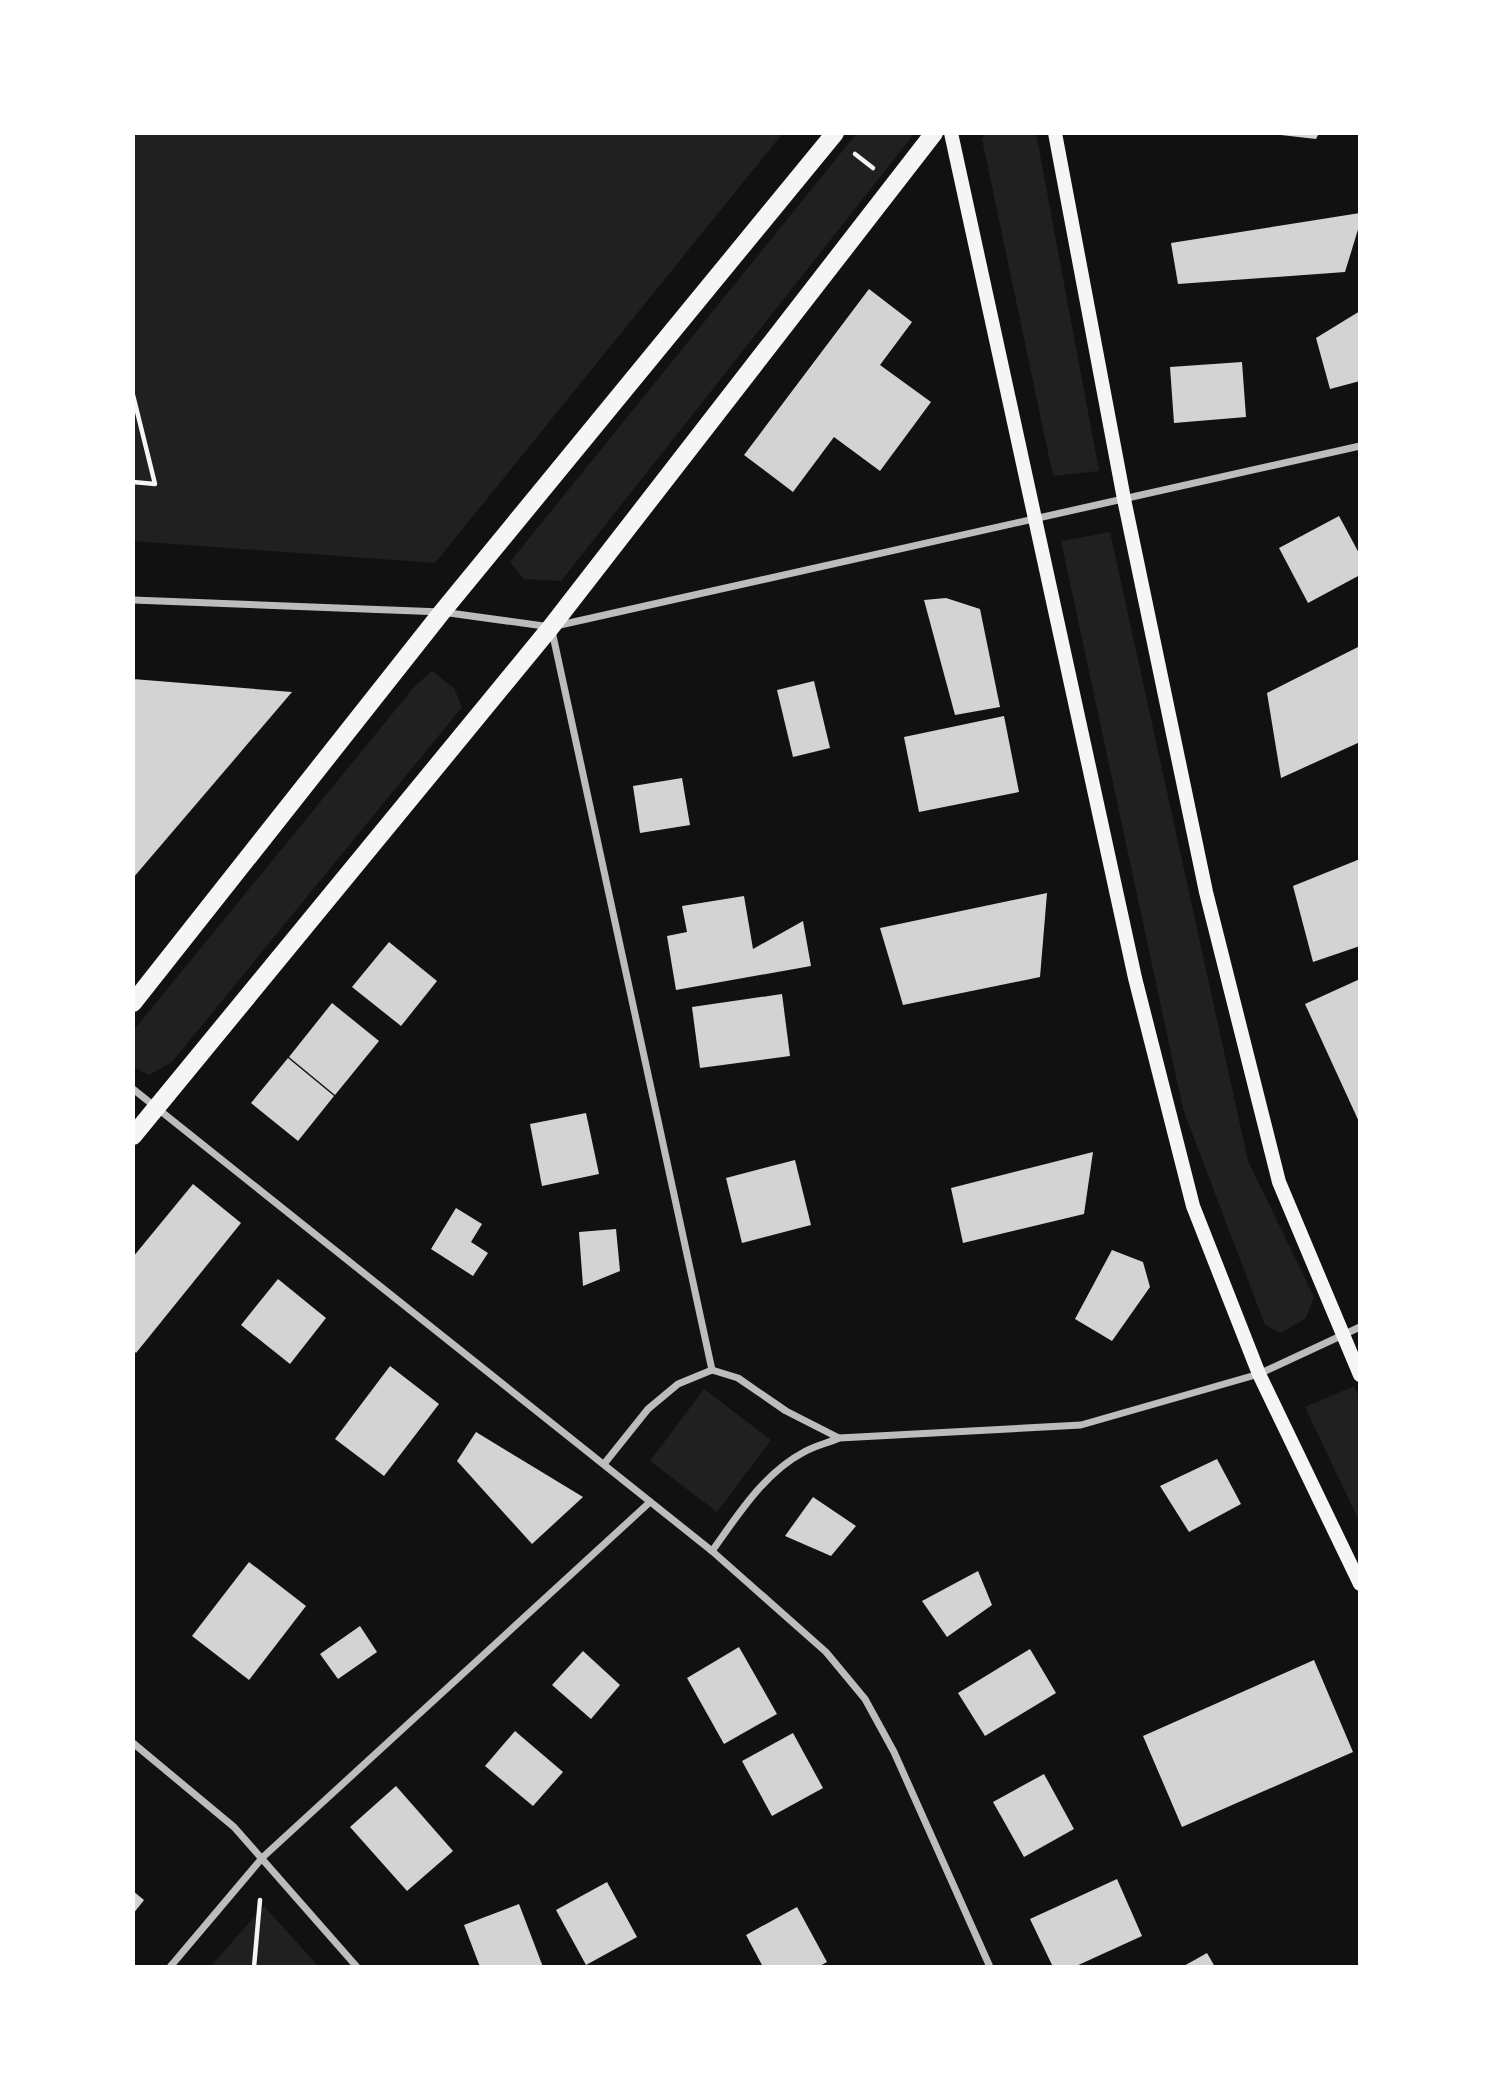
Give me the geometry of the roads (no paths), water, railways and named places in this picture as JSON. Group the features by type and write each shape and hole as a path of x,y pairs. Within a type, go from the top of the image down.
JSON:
{"main road":[{"path":"133,1136 551,627 934,133"},
{"path":"951,133 1135,978 1194,1206 1259,1374 1360,1584"},
{"path":"1055,133 1124,499 1206,892 1279,1182 1341,1336 1360,1375"},
{"path":"133,1003 442,612 834,134"}],"street":[{"path":"133,600 442,612 551,627 1360,446"},
{"path":"551,627 712,1370"},
{"path":"133,1089 712,1551 826,1652 865,1699 894,1752 990,1967"},
{"path":"712,1551 748,1501 781,1468 804,1451 839,1438 1081,1425 1259,1374 1360,1327"},
{"path":"604,1464 648,1409 678,1384 712,1370 738,1378 786,1411 839,1438"},
{"path":"170,1967 263,1857 650,1502"},
{"path":"133,1743 234,1828 263,1857 357,1967"}]}
